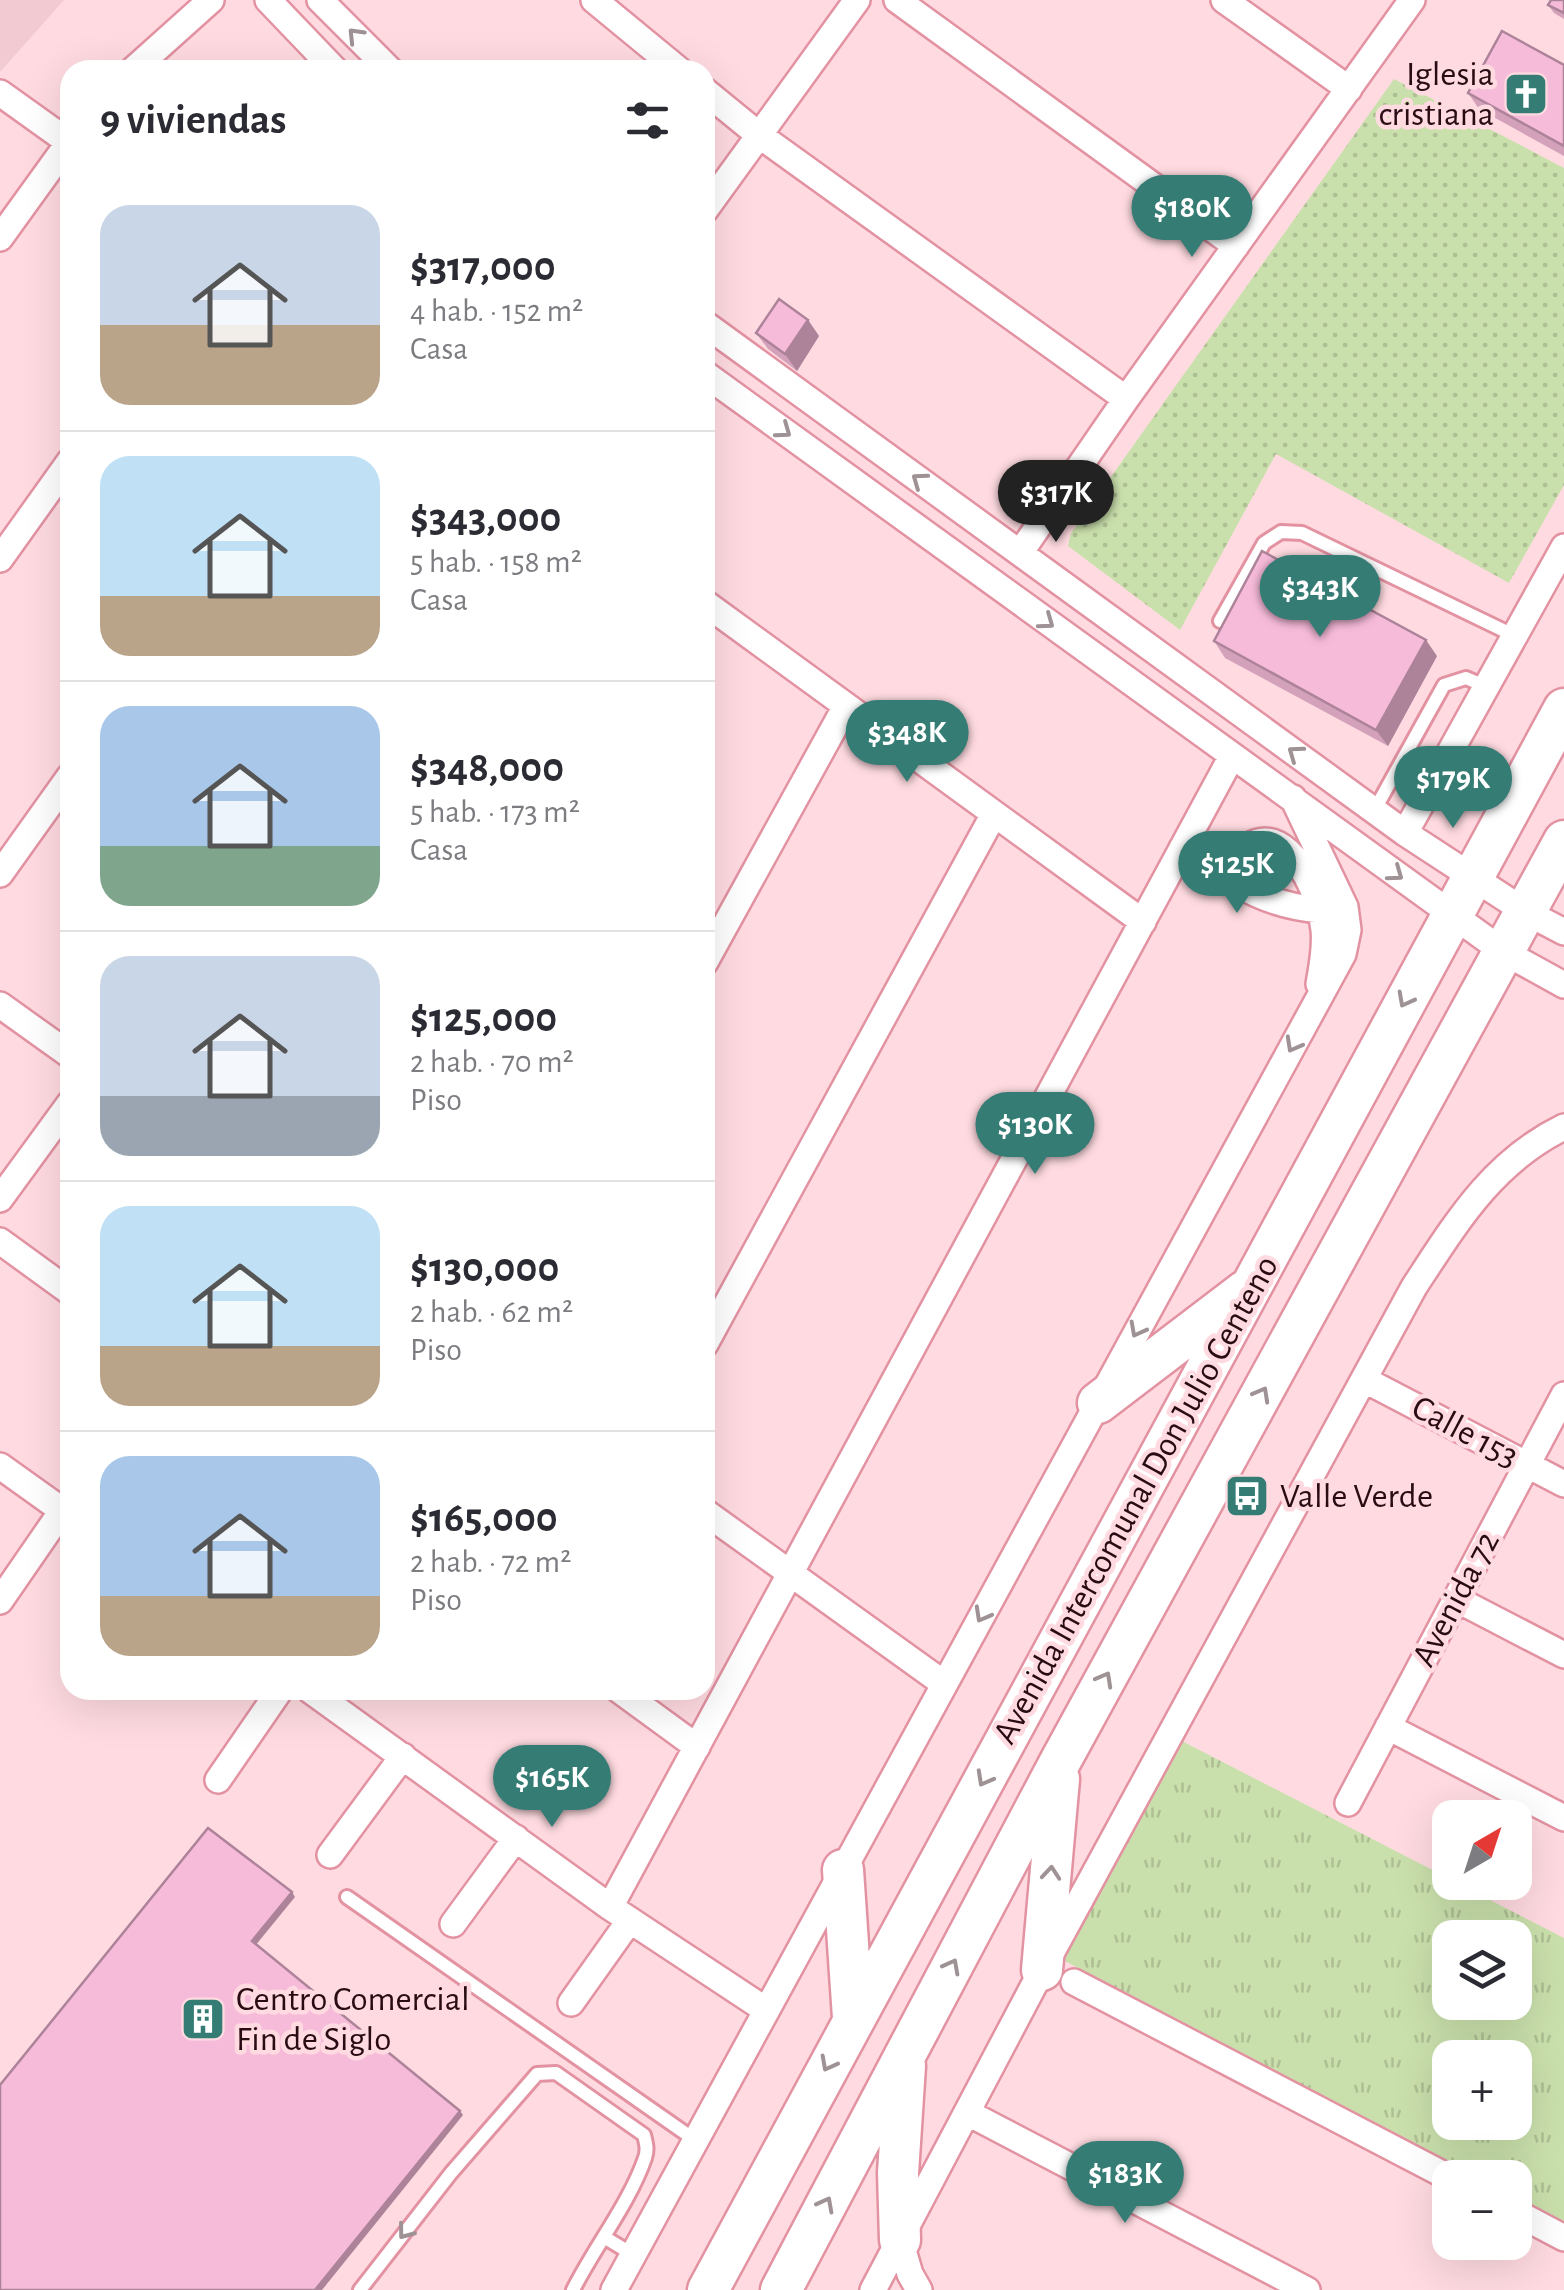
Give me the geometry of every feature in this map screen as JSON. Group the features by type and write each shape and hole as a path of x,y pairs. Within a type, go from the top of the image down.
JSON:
{"main road":[{"name":"Avenida Intercomunal Don Julio Centeno","path":"714,2278 1564,709"},
{"name":"Avenida Intercomunal Don Julio Centeno","path":"781,2290 1061,1760 1564,841"},
{"path":"1098,1403 1256,1282"},
{"path":"1058,1976 1061,1760"},
{"path":"843,1870 853,2018"},
{"path":"900,2240 898,2173 906,2052"},
{"path":"677,2290 714,2278"}],"street":[{"path":"145,60 212,0"},
{"path":"268,0 325,60"},
{"path":"320,0 380,60"},
{"path":"594,0 668,60"},
{"path":"715,196 857,0"},
{"path":"897,0 1236,246"},
{"path":"1224,0 1349,89"},
{"path":"1020,553 1412,0"},
{"path":"0,93 60,135"},
{"path":"715,99 759,135 1126,399"},
{"path":"0,238 60,156"},
{"path":"715,331 1405,833 1526,912 1564,932"},
{"path":"715,381 1296,805 1504,952 1564,985"},
{"path":"0,558 60,475"},
{"path":"1405,833 1564,547"},
{"path":"715,609 1143,922"},
{"path":"715,944 846,706"},
{"path":"570,2003 620,1913 696,1747 1232,756"},
{"path":"0,874 60,790"},
{"path":"1271,843 1296,805"},
{"path":"614,2290 1344,954 1348,930 1345,908 1296,805"},
{"path":"715,1326 994,814"},
{"path":"1225,876 1240,850 1249,844 1271,843 1296,859 1306,873 1320,910 1324,950 1315,1006"},
{"path":"1182,848 1267,900 1288,908 1320,910"},
{"path":"0,1004 60,1048"},
{"path":"0,1199 60,1117"},
{"path":"873,2290 968,2113 1058,1976 1414,1287 1470,1201 1512,1160 1564,1127"},
{"path":"0,1241 60,1285"},
{"name":"Calle 153","path":"1365,1380 1564,1484"},
{"name":"Avenida 72","path":"1348,1803 1564,1395"},
{"path":"0,1466 60,1510"},
{"path":"715,1519 943,1683"},
{"path":"0,1600 60,1522"},
{"path":"1456,1599 1564,1654"},
{"path":"218,1780 273,1700"},
{"path":"324,1700 620,1913 766,2010"},
{"path":"633,1700 696,1747"},
{"path":"1388,1727 1564,1818"},
{"path":"330,1855 403,1756"},
{"path":"453,1924 516,1838"},
{"path":"1058,1976 1432,2169"},
{"path":"968,2113 1306,2290"},
{"path":"1532,2221 1564,2238"},
{"path":"900,2240 919,2290"}],"lane":[{"path":"1220,621 1264,543 1281,532 1302,533 1514,636"},
{"path":"1374,811 1444,685 1466,678 1487,686"},
{"path":"347,1897 696,2140"},
{"path":"360,2290 477,2142 545,2071 556,2073 644,2135 647,2146 645,2158 572,2290"},
{"path":"604,2236 632,2254"}],"shaded area":[{"path":"0,0 64,0 0,72"}],"green space":[{"path":"1394,79 1564,168 1564,485 1509,583 1276,454 1180,630 1068,546 1071,533"},
{"path":"1178,1739 1432,1870 1432,1900 1490,1900 1529,1920 1432,1920 1432,2020 1532,2020 1532,1922 1564,1938 1564,2222 1532,2205 1532,2160 1446,2160 1061,1959"}],"building":[{"path":"1551,0 1564,0 1564,13 1548,5"},
{"name":"Iglesia cristiana","path":"1502,31 1564,65 1564,146 1468,93"},
{"path":"779,299 808,320 785,354 756,333"},
{"path":"1262,551 1426,640 1376,730 1214,641"},
{"name":"Centro Comercial Fin de Siglo","path":"208,1828 292,1892 252,1941 460,2111 315,2290 0,2290 0,2085"}],"place":[{"name":"Iglesia cristiana","path":"1526,94"},
{"name":"Valle Verde","path":"1247,1496"},
{"name":"Centro Comercial Fin de Siglo","path":"203,2019"}]}
